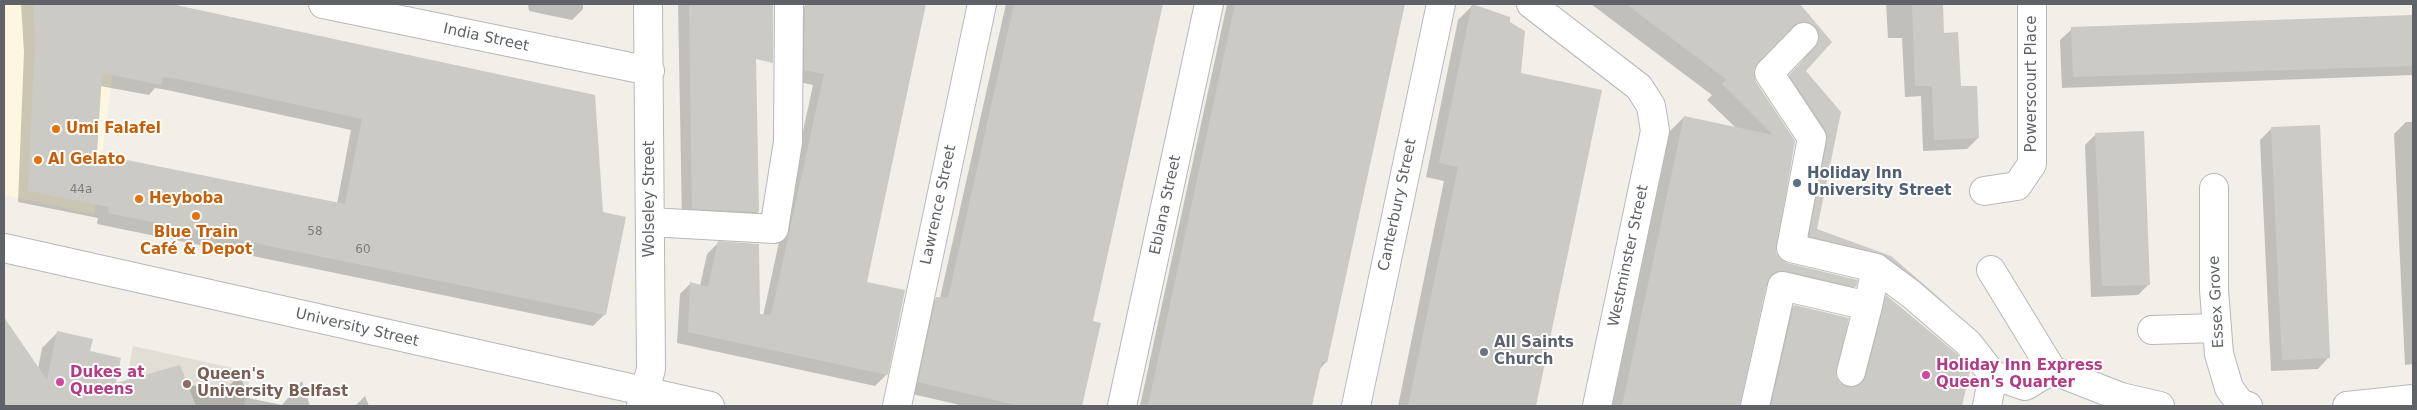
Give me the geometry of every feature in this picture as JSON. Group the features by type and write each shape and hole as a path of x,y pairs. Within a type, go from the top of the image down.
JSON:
{"street":[{"name":"India Street","path":"323,4 650,71"},
{"name":"Wolseley Street","path":"643,400 651,369 648,4"},
{"path":"650,222 774,229 788,142 789,4"},
{"name":"Lawrence Street","path":"897,406 982,4"},
{"name":"Eblana Street","path":"1122,406 1209,4"},
{"name":"Canterbury Street","path":"1356,406 1441,4"},
{"name":"Westminster Street","path":"1531,4 1639,87 1651,106 1655,131 1597,406"},
{"name":"Powerscourt Place","path":"1984,191 2017,186 2032,164 2032,4"},
{"path":"1804,38 1769,73 1812,138 1791,248 1876,268 1968,343 1993,375 2024,386 2052,370"},
{"name":"Essex Grove","path":"2214,188 2216,328 2219,354 2229,388 2240,403 2248,406"},
{"name":"University Street","path":"4,248 643,400 710,406"},
{"path":"1851,372 1876,268"},
{"path":"1991,270 2052,370 2120,402 2160,406"},
{"path":"1755,406 1783,278 1868,306"},
{"path":"2152,330 2216,328"},
{"path":"1986,406 1993,375"},
{"path":"2346,406 2413,399"}],"shaded area":[{"path":"4,4 122,4 94,214 4,195"},
{"name":"Queen's University Belfast","path":"133,346 251,372 244,406 122,406"}],"building":[{"path":"33,4 171,4 595,95 603,212 626,217 606,315 108,213 109,207 28,191 35,40","holes":["102,73 161,85 163,77 179,79 362,119 345,204 97,154"]},
{"path":"689,4 773,4 773,63 756,59 759,212 692,209"},
{"path":"805,4 926,4 867,282 905,290 888,375 688,332 690,282 708,287 718,241 759,244 760,314 771,315 824,74 804,70"},
{"path":"1014,4 1163,4 1093,321 1101,323 1082,406 1020,406 918,382 936,297 948,298"},
{"path":"1235,4 1405,4 1327,363 1322,361 1312,406 1148,406"},
{"path":"1472,4 1510,17 1510,22 1525,31 1521,73 1602,90 1536,406 1408,406 1458,167 1439,163"},
{"path":"1626,4 1800,4 1832,42 1806,71 1841,112 1817,229 1891,256 1950,307 1885,255 1809,236 1827,140 1825,129 1789,75 1815,48 1819,40 1819,32 1814,26 1807,22 1799,22 1793,26 1754,69 1756,82 1795,141 1776,252 1780,259 1787,263 1858,280 1856,287 1786,271 1778,271 1771,275 1767,283 1740,406 1622,406 1684,116 1773,135 1722,84 1726,79"},
{"path":"1912,4 1943,4 1944,33 1958,32 1961,86 1977,86 1979,138 1934,140 1932,86 1915,86"},
{"path":"2413,15 2413,66 2073,77 2071,27"},
{"path":"2320,125 2330,358 2282,360 2271,127"},
{"path":"2144,131 2150,285 2102,286 2095,133"},
{"path":"1886,295 1957,354 1970,371 1962,406 1771,406 1794,305 1849,318 1836,376 1840,383 1847,387 1855,387 1862,383 1866,376"},
{"name":"Dukes at Queens","path":"4,317 47,380 57,331 93,339 90,351 121,358 116,383 180,365 196,406 4,406"}],"place":[{"name":"Umi Falafel","path":"56,129"},
{"name":"Al Gelato","path":"38,160"},
{"name":"Holiday Inn University Street","path":"1797,183"},
{"name":"Heyboba","path":"139,199"},
{"name":"Blue Train Café & Depot","path":"196,216"},
{"name":"All Saints Church","path":"1484,352"},
{"name":"Holiday Inn Express Queen's Quarter","path":"1926,375"},
{"name":"Dukes at Queens","path":"60,382"},
{"name":"Queen's University Belfast","path":"187,384"}]}
